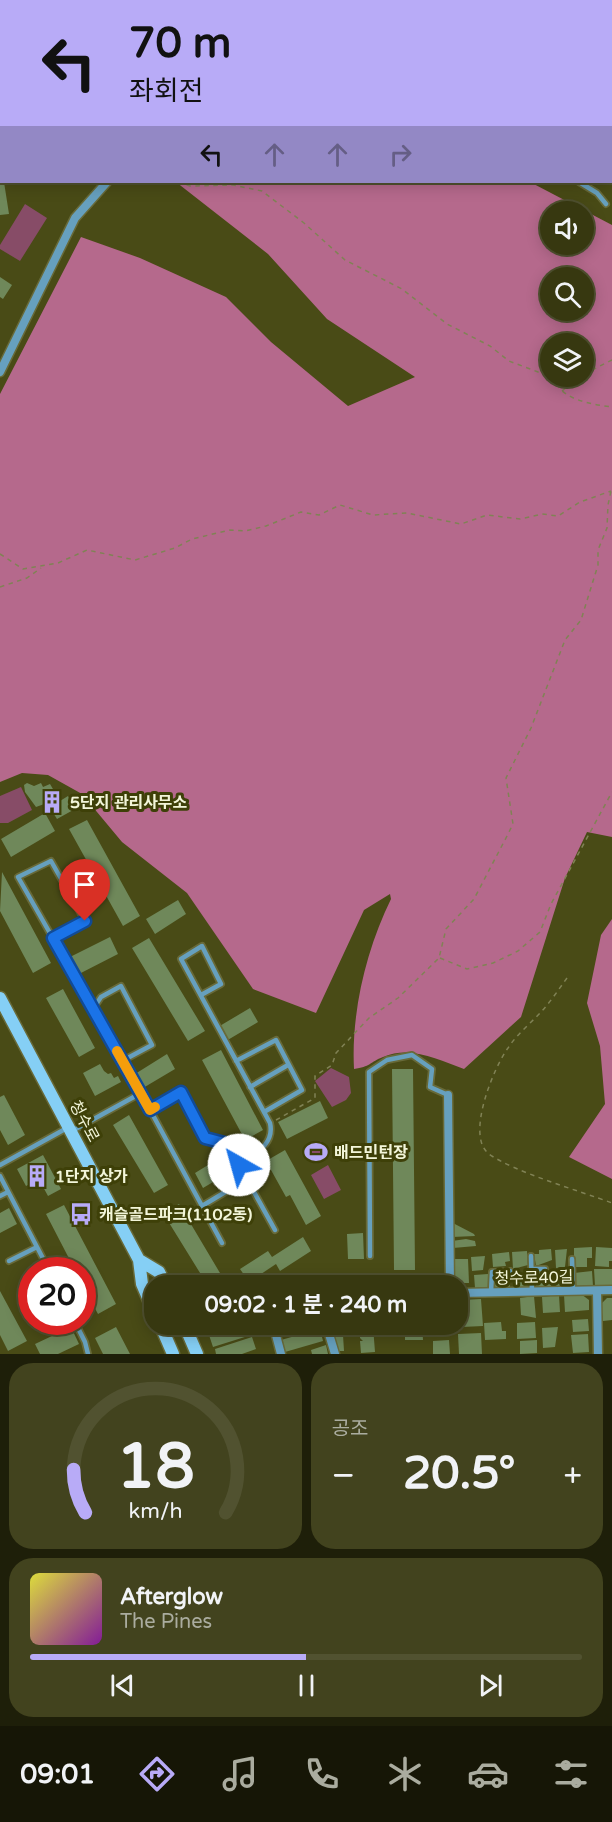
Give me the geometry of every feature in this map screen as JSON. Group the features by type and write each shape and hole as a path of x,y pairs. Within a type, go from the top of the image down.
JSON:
{"main road":[{"name":"청수로","path":"0,999 139,1260 144,1289"},
{"name":"청수로","path":"139,1260 160,1275"},
{"path":"165,1335 173,1354"},
{"path":"189,1335 197,1354"}],"street":[{"path":"0,372 75,218 106,183"},
{"path":"448,1095 450,1275"},
{"name":"청수로40길","path":"468,1293 612,1290"},
{"path":"597,1291 598,1354"},
{"path":"276,1335 281,1354"},
{"path":"329,1335 335,1354"}],"lane":[{"path":"581,183 597,193 606,204"},
{"path":"53,938 85,921 51,861 18,877 141,1093 222,1243"},
{"path":"201,995 221,984 202,946 181,958 264,1112 272,1132 267,1144 239,1165"},
{"path":"93,1009 101,997 120,987 152,1045 122,1061"},
{"path":"236,1061 276,1040 302,1090 264,1112"},
{"path":"370,1256 369,1072 387,1060 412,1055 432,1069 430,1087 448,1095"},
{"path":"250,1087 288,1065"},
{"path":"150,1110 181,1092 205,1138 228,1144 275,1230"},
{"path":"0,1166 141,1093"},
{"path":"0,1176 42,1257"},
{"path":"202,1206 247,1179"},
{"path":"0,1196 8,1192"},
{"path":"9,1261 37,1247"},
{"path":"531,1256 532,1292"},
{"path":"572,1259 573,1291"},
{"path":"531,1269 545,1269"},
{"path":"491,1293 492,1272 510,1271"},
{"path":"82,1335 88,1354"}],"path":[{"path":"181,183 190,186 233,185 262,191 304,223 345,260 402,289 447,324 490,346 509,361 540,372"},
{"path":"594,369 612,360"},
{"path":"560,387 571,398 593,402 602,408 612,407"},
{"path":"562,391 567,387"},
{"path":"0,587 27,578 42,568 87,550 135,560 175,548 192,539 230,530 245,531 301,512 319,516 340,505 373,515 395,512 461,524 487,515 520,519 542,514 558,516 580,502 612,491"},
{"path":"270,1124 315,1098 315,1076 332,1065 336,1053 369,1018 398,998 439,958 446,929 474,899 513,824 506,778 531,728 565,640 581,620 598,566 598,550 607,528 608,505 612,491"},
{"path":"0,554 23,569 42,568"},
{"path":"439,958 467,969 493,963 518,951 540,932 551,904 612,792"},
{"path":"567,978 509,1047 497,1066 481,1120 481,1144 489,1154 512,1165 612,1203"}],"shaded area":[{"path":"177,183 532,183 566,201 540,201 540,255 594,255 594,216 612,225 612,837 587,832 565,878 521,1017 464,1069 424,1055 404,1053 383,1057 367,1066 354,1069 355,1026 362,982 374,939 391,899 390,894 364,910 316,1013 253,989 187,893 122,842 82,794 48,775 22,773 0,782 0,394 81,237 140,258 226,297 271,342 348,406 415,377 327,319 268,254"},
{"path":"25,204 47,218 20,261 0,249 0,245"},
{"path":"21,787 32,810 8,823 0,823 0,796"},
{"path":"612,919 612,1179 569,1157 605,1104 600,1046 587,1003 601,935"},
{"path":"331,1068 349,1077 351,1093 346,1100 332,1107 315,1081"},
{"name":"배드민턴장","path":"321,1141 328,1153 312,1162 305,1150"},
{"path":"328,1165 341,1190 324,1199 311,1175"}],"building":[{"path":"0,183 4,183 9,214 0,215"},
{"path":"0,277 12,285 3,299 0,297"},
{"name":"5단지 관리사무소","path":"27,783 34,786 41,783 43,787 50,784 60,801 68,796 75,809 57,819 47,803 36,807 25,792 24,785"},
{"path":"45,813 55,831 11,857 1,839"},
{"path":"87,820 140,916 123,926 69,829"},
{"path":"2,872 51,963 33,973 0,911"},
{"path":"178,900 186,914 155,934 146,919"},
{"path":"110,937 118,954 77,975 68,958"},
{"path":"149,938 205,1031 188,1041 132,948"},
{"path":"63,989 95,1048 79,1057 46,998"},
{"path":"250,1008 258,1022 226,1041 218,1027"},
{"path":"221,1050 263,1130 245,1140 202,1060"},
{"path":"167,1054 175,1069 143,1088 135,1074"},
{"path":"100,1064 104,1071 111,1073 114,1078 118,1076 121,1082 95,1096 83,1073"},
{"path":"392,1069 413,1069 415,1270 394,1270"},
{"path":"4,1095 25,1135 8,1145 0,1130 0,1097"},
{"path":"320,1101 328,1118 287,1139 278,1122"},
{"path":"129,1115 168,1185 154,1193 113,1125"},
{"path":"285,1150 321,1216 306,1225 290,1195 286,1197 266,1161"},
{"path":"226,1154 235,1169 203,1188 195,1173"},
{"name":"1단지 상가","path":"43,1155 61,1189 48,1196 42,1185 37,1187 34,1182 26,1186 17,1169"},
{"path":"179,1204 220,1273 201,1275 163,1213"},
{"path":"64,1205 91,1257 68,1257 46,1214"},
{"path":"9,1208 17,1224 0,1233 0,1213"},
{"path":"451,1222 474,1234 475,1236 452,1237"},
{"path":"363,1233 364,1259 348,1259 347,1234"},
{"path":"303,1237 311,1251 280,1271 276,1264 260,1275 244,1275 240,1269 268,1251 272,1257"},
{"path":"466,1239 475,1241 476,1246 453,1248 452,1241"},
{"path":"592,1247 592,1258 587,1258 587,1267 574,1267 574,1248"},
{"path":"596,1247 612,1248 612,1261 609,1261 609,1267 595,1266"},
{"path":"551,1249 552,1260 536,1266 534,1254 539,1254 539,1250"},
{"path":"567,1249 565,1267 556,1268 555,1250"},
{"path":"527,1251 528,1265 513,1269 512,1252"},
{"path":"509,1252 510,1261 505,1262 506,1266 493,1267 492,1254"},
{"path":"485,1256 483,1270 472,1271 471,1257"},
{"path":"454,1259 468,1259 469,1283 468,1275 455,1275"},
{"path":"96,1266 116,1304 98,1314 96,1310"},
{"path":"594,1269 612,1269 612,1286 595,1286"},
{"path":"570,1271 571,1286 556,1287 555,1272"},
{"path":"592,1271 593,1286 575,1288 574,1273"},
{"path":"550,1272 551,1287 536,1288 535,1273"},
{"path":"438,1273 438,1275 379,1275"},
{"path":"529,1273 530,1288 514,1289 513,1274"},
{"path":"488,1274 489,1287 475,1288 474,1275"},
{"path":"509,1274 510,1287 495,1288 494,1275"},
{"path":"0,1291 18,1324 18,1335 24,1335 27,1341 8,1351 0,1335"},
{"path":"581,1294 589,1300 589,1310 565,1312 564,1295"},
{"path":"559,1295 560,1312 543,1313 542,1297"},
{"path":"534,1296 536,1318 521,1315 520,1298"},
{"path":"607,1298 612,1298 612,1320 603,1321 601,1304"},
{"path":"481,1299 483,1326 468,1327 468,1300"},
{"path":"588,1319 589,1331 573,1332 572,1320"},
{"path":"501,1322 502,1331 506,1331 506,1339 485,1340 484,1323"},
{"path":"535,1322 536,1338 517,1339 517,1323"},
{"path":"116,1327 130,1354 103,1354 95,1338"},
{"path":"558,1327 555,1347 543,1348 542,1328"},
{"path":"481,1333 482,1354 459,1354 458,1335"},
{"path":"588,1334 589,1352 573,1353 571,1335"},
{"path":"54,1335 75,1335 79,1344 58,1354 40,1354 35,1344"},
{"path":"209,1335 248,1335 248,1336 213,1347"},
{"path":"299,1335 322,1335 323,1341 285,1352 281,1340"},
{"path":"333,1335 343,1335 344,1351 336,1351"},
{"path":"360,1335 374,1335 375,1352 361,1353 360,1341 363,1341"},
{"path":"405,1335 423,1335 423,1340 405,1340"},
{"path":"429,1335 449,1335 449,1336 429,1337"},
{"path":"252,1337 256,1349 242,1354 216,1354 215,1349"},
{"path":"449,1340 450,1354 433,1354 433,1341"},
{"path":"537,1340 537,1353 520,1354 520,1341"},
{"path":"326,1345 328,1354 312,1354 311,1350"}],"slow traffic":[{"path":"117,1051 150,1110 155,1107"}],"place":[{"name":"5단지 관리사무소","path":"52,802"},
{"name":"배드민턴장","path":"316,1152"},
{"name":"1단지 상가","path":"37,1176"},
{"name":"캐슬골드파크(1102동)","path":"81,1214"}],"route":[{"path":"85,921 53,938 150,1110 181,1092 205,1138 228,1144 239,1165"}]}
